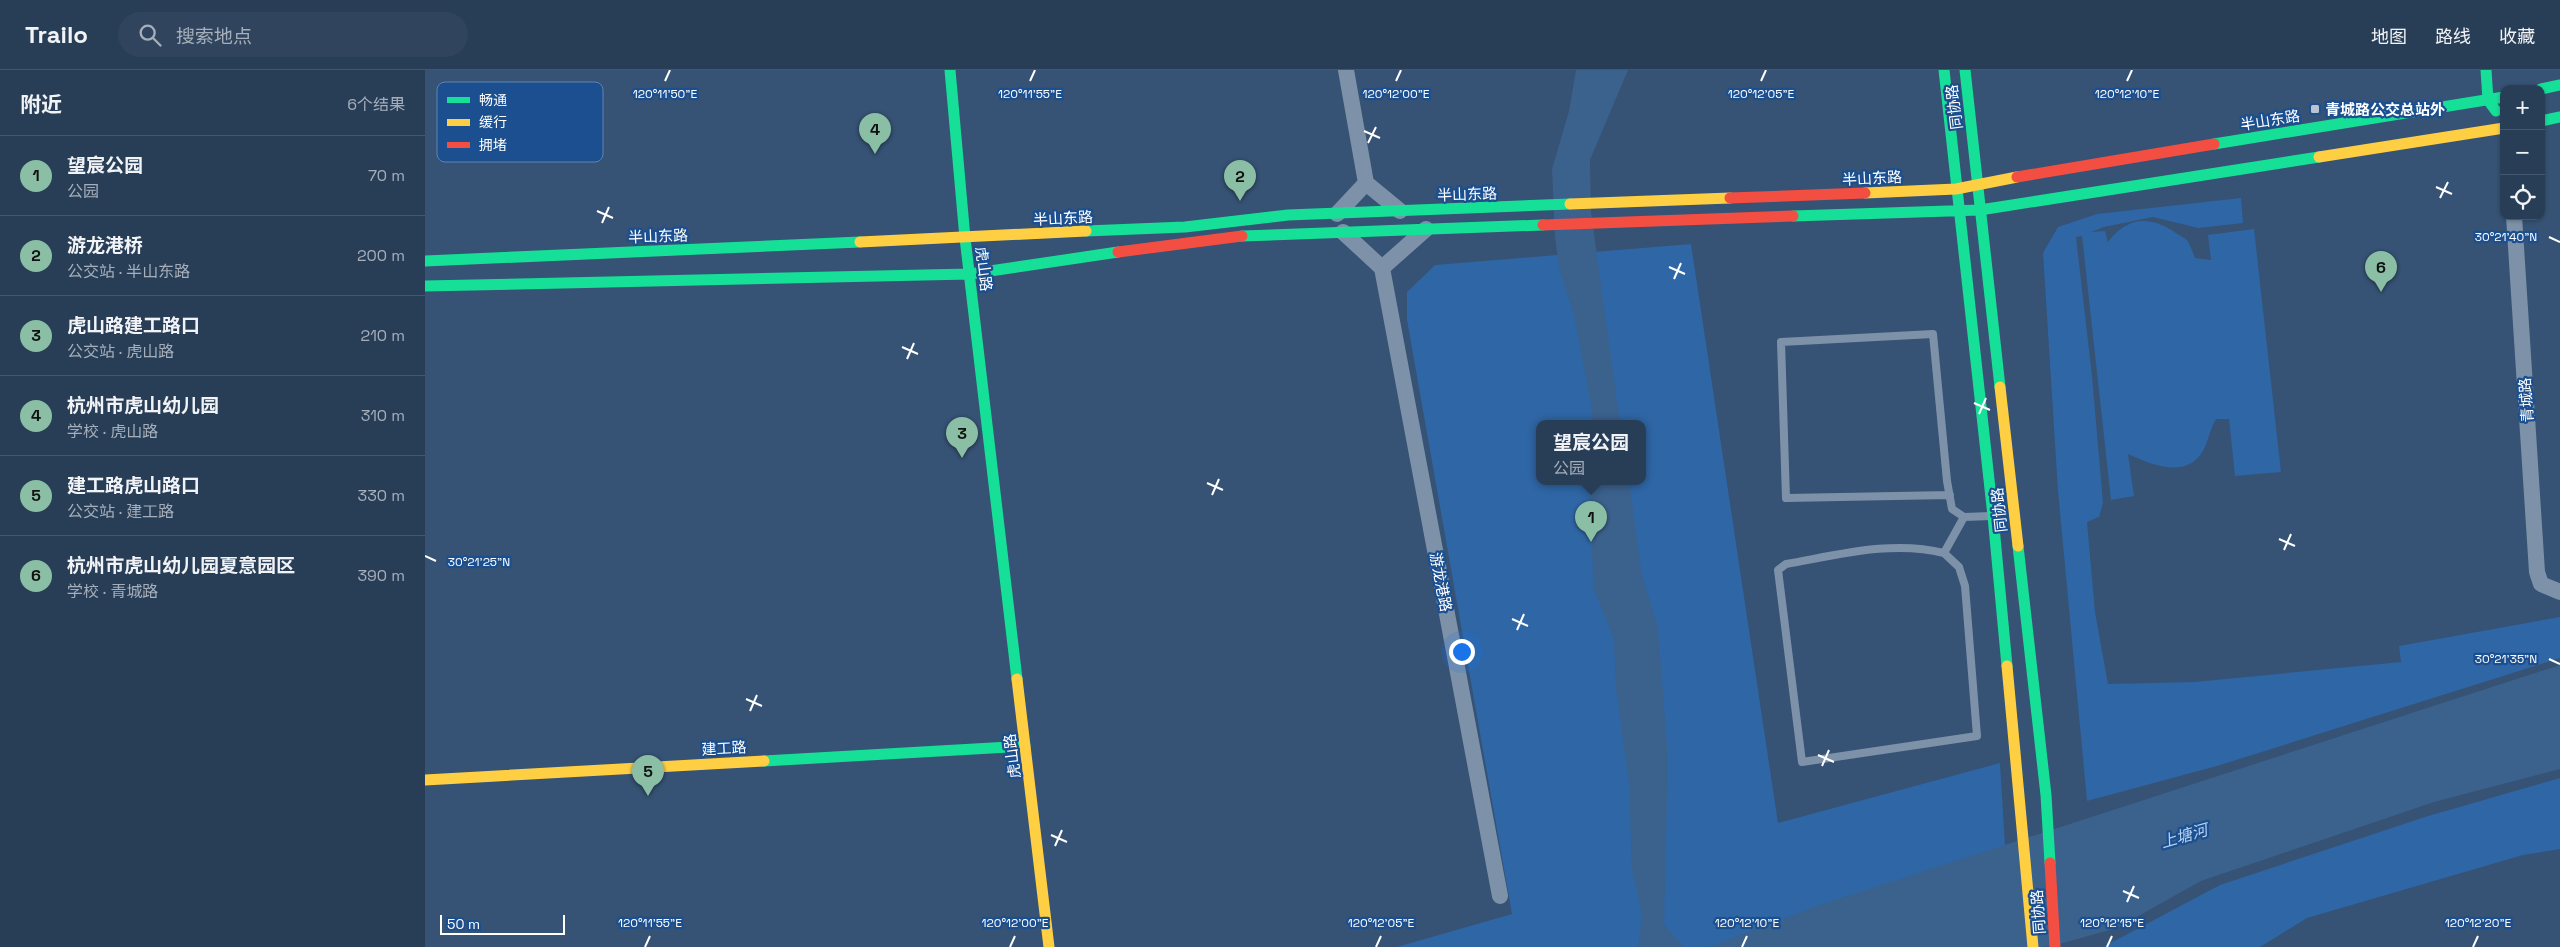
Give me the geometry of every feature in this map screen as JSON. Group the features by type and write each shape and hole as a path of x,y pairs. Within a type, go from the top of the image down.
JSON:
{"main road":[{"name":"虎山路","path":"949,70 965,238 1049,947"},
{"name":"同协路","path":"1945,70 1956,189 1961,210 1993,516 2021,800 2033,947"},
{"name":"同协路","path":"1965,70 2046,795 2055,947"},
{"path":"2486,70 2488,100 2500,116"},
{"path":"2545,88 2560,86"},
{"name":"半山东路","path":"425,261 1185,227 1237,219 1400,211 1642,203 1956,189 1978,183 2500,98"},
{"path":"2545,120 2560,117"},
{"path":"425,286 970,274 1231,236 1980,210 2500,129"},
{"name":"建工路","path":"425,780 1025,746"}],"street":[{"path":"1345,70 1366,184 1400,211"},
{"path":"1337,214 1366,184"},
{"name":"青城路","path":"2514,220 2537,572 2541,584 2560,592"},
{"path":"1343,232 1382,268 1426,229"},
{"name":"游龙港路","path":"1382,268 1500,896"}],"lane":[{"path":"1950,495 1786,498 1781,342 1933,334 1952,509 1964,517 1993,516"},
{"path":"1944,553 1964,517"},
{"path":"1921,547 1944,553 1959,567 1965,586 1977,736 1801,762 1779,570 1786,564 1880,548 1921,547"}],"shaded area":[{"path":"2241,198 2243,223 2198,228 2153,217 2104,227 2091,232 2105,231 2108,242 2122,228 2130,224 2146,221 2155,223 2164,226 2187,240 2195,258 2211,260 2208,235 2254,229 2281,472 2235,476 2229,419 2216,419 2203,451 2196,460 2187,465 2167,467 2147,462 2128,454 2134,496 2111,500 2082,236 2076,237 2092,376 2103,503 2099,517 2087,522 2095,612 2108,684 2194,682 2401,662 2399,646 2560,617 2560,658 2217,766 2087,801 2058,491 2043,253 2058,227 2097,214"},
{"path":"1691,244 1778,823 2000,763 2011,947 1397,947 1512,914 1407,320 1407,292 1435,265"},
{"path":"2560,778 2560,849 2523,855 2307,918 2260,947 2103,947 2220,885 2428,816"}],"water":[{"path":"1576,70 1628,70 1590,160 1591,212 1620,420 1592,420 1592,409 1574,315 1559,268 1555,237 1552,169 1569,111"},
{"path":"1591,485 1630,485 1642,576 1658,628 1668,761 1664,924 1683,947 1636,947 1639,944 1642,914 1632,870 1629,783 1616,688 1614,639 1594,589 1590,516"},
{"name":"上塘河","path":"2560,665 2560,769 2434,802 2201,881 2117,928 2044,947 1709,947 1817,906"}],"traffic: fast":[{"path":"950,70 965,238 1017,679"},
{"path":"1944,70 1993,516 2007,666"},
{"path":"1965,70 2000,387"},
{"path":"2486,70 2488,100 2496,111"},
{"path":"2545,88 2560,85"},
{"path":"2214,144 2500,98"},
{"path":"2545,120 2560,117"},
{"path":"1793,216 1980,210 2319,157"},
{"path":"1086,231 1185,227 1288,215 1570,204"},
{"path":"1242,236 1543,225"},
{"path":"425,261 860,242"},
{"path":"425,286 970,274 1118,252"},
{"path":"2018,546 2046,795 2050,863"},
{"path":"764,761 1025,746"}],"traffic: slow":[{"path":"2319,157 2500,129"},
{"path":"1865,193 1956,189 2017,177"},
{"path":"1570,204 1730,198"},
{"path":"860,242 1086,231"},
{"path":"2000,387 2018,546"},
{"path":"2007,666 2033,947"},
{"path":"1017,679 1049,947"},
{"path":"425,780 764,761"}],"traffic: jam":[{"path":"2017,177 2214,144"},
{"path":"1730,198 1865,193"},
{"path":"1543,225 1793,216"},
{"path":"1118,252 1242,236"},
{"path":"2050,863 2055,947"}],"place":[{"name":"青城路公交总站外","path":"2315,109"},
{"name":"杭州市虎山幼儿园","path":"875,154"},
{"name":"游龙港桥","path":"1240,201"},
{"name":"杭州市虎山幼儿园夏意园区","path":"2381,292"},
{"name":"虎山路建工路口","path":"962,458"},
{"name":"望宸公园","path":"1591,542"},
{"name":"建工路虎山路口","path":"648,796"}]}
